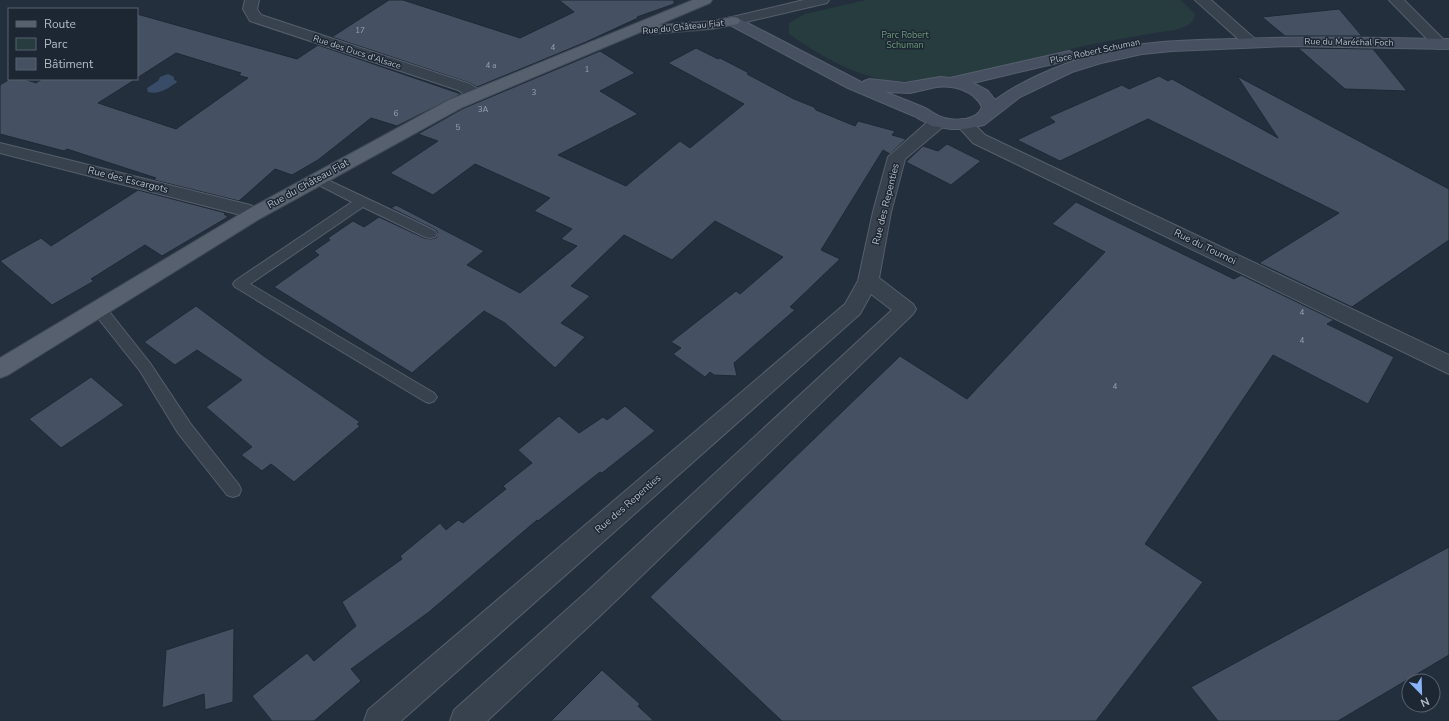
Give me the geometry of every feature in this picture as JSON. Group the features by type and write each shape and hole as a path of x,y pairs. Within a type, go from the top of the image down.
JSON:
{"main road":[{"name":"Rue du Château Fiat","path":"0,369 254,214 408,129 477,95 706,0"},
{"path":"706,0 733,21"},
{"name":"Rue du Château Fiat","path":"633,31 712,26 733,21"}],"street":[{"name":"Rue des Ducs d'Alsace","path":"252,0 250,9 255,18 464,87 477,95"},
{"path":"733,21 822,0"},
{"path":"1202,0 1247,39"},
{"path":"1396,0 1444,44"},
{"name":"Place Robert Schuman","path":"733,21 854,85 929,117 964,124 978,121 1028,86 1066,69 1097,59 1156,47 1247,39"},
{"name":"Place Robert Schuman","path":"821,68 860,81 886,87 910,88 1020,68 1110,47 1163,37 1210,33 1247,39 1290,41"},
{"name":"Rue du Maréchal Foch","path":"1290,41 1444,44"},
{"name":"Place Robert Schuman","path":"929,117 915,105 914,98 917,92 939,83 965,85 983,95 990,107 988,113"},
{"name":"Rue des Repenties","path":"378,721 853,309 868,281 882,212 897,157 929,117"},
{"name":"Rue du Tournoi","path":"964,124 978,139 1449,365"},
{"name":"Rue des Escargots","path":"0,148 243,209 254,214"},
{"path":"465,721 592,605 906,309 868,281"}],"lane":[{"path":"317,180 361,202 388,212 430,234"},
{"path":"361,202 240,284 429,397"},
{"path":"99,308 145,367 184,428 233,490"}],"green space":[{"name":"Parc Robert Schuman","path":"866,0 1181,0 1195,14 1192,21 1185,27 1175,30 1095,44 988,70 947,78 906,81 887,80 862,74 835,62 789,34 789,23 805,14"}],"water":[{"path":"168,74 174,77 174,80 177,81 176,83 160,92 148,92 147,88 158,81 160,77"}],"building":[{"path":"389,0 403,0 520,38 574,12 559,0 674,0 674,4 637,17 638,18 586,42 477,87 470,83 332,37"},
{"path":"1339,9 1362,36 1285,36 1262,17"},
{"path":"138,14 297,59 318,45 461,94 397,126 371,118 318,160 292,175 275,169 239,201 154,180 156,178 67,149 64,151 0,134 0,85 8,80 27,80 36,83 40,80 134,80 98,103 176,129 248,78 238,75 241,73 176,53 138,77"},
{"path":"696,48 718,59 720,58 794,99 814,107 816,110 855,126 858,121 895,131 892,135 906,139 890,154 883,150 821,250 840,259 790,307 795,310 734,363 737,376 714,375 710,372 705,377 673,354 681,348 671,342 736,291 740,294 783,257 715,221 672,260 624,235 571,286 590,296 561,323 585,337 555,368 505,323 484,311 412,373 274,287 319,255 314,251 330,240 328,238 353,221 364,227 379,217 424,238 436,238 438,233 436,230 391,208 396,205 484,251 467,265 520,293 577,246 561,239 572,229 534,211 550,198 475,164 433,195 390,173 438,141 418,134 462,109 600,51 635,73 600,91 638,114 558,155 626,186 680,141 690,148 744,104 668,63"},
{"path":"1298,48 1373,49 1407,91 1345,89"},
{"path":"1159,76 1168,81 1172,79 1278,138 1237,76 1449,189 1449,240 1352,307 1259,263 1339,213 1148,119 1060,161 1017,140 1055,122 1049,117 1122,85 1129,89"},
{"path":"947,144 981,161 951,185 906,162 923,146 938,151"},
{"path":"138,190 226,213 224,214 228,217 162,256 145,245 91,279 94,281 52,305 0,261 41,238 51,246"},
{"path":"1076,202 1234,279 1241,275 1334,320 1327,324 1394,357 1368,404 1273,355 1145,544 1203,582 1096,721 782,721 650,597 900,356 967,399 1105,252 1052,224"},
{"path":"196,306 265,357 360,422 357,424 360,426 294,482 271,464 262,471 241,455 252,447 206,407 242,380 197,350 175,365 144,342"},
{"path":"91,377 124,405 61,448 29,419"},
{"path":"625,406 655,431 602,473 600,472 538,521 537,520 429,612 351,669 361,681 314,721 272,721 252,696 307,653 314,661 356,626 342,602 402,559 400,556 440,523 446,530 458,520 463,523 506,489 503,486 532,463 518,450 559,416 579,433 603,417 607,420"},
{"path":"1449,547 1449,655 1419,673 1401,673 1401,684 1338,721 1218,721 1191,687"},
{"path":"234,628 233,702 205,710 204,694 162,708 166,650"},
{"path":"602,670 640,704 638,706 654,721 551,721"}]}
